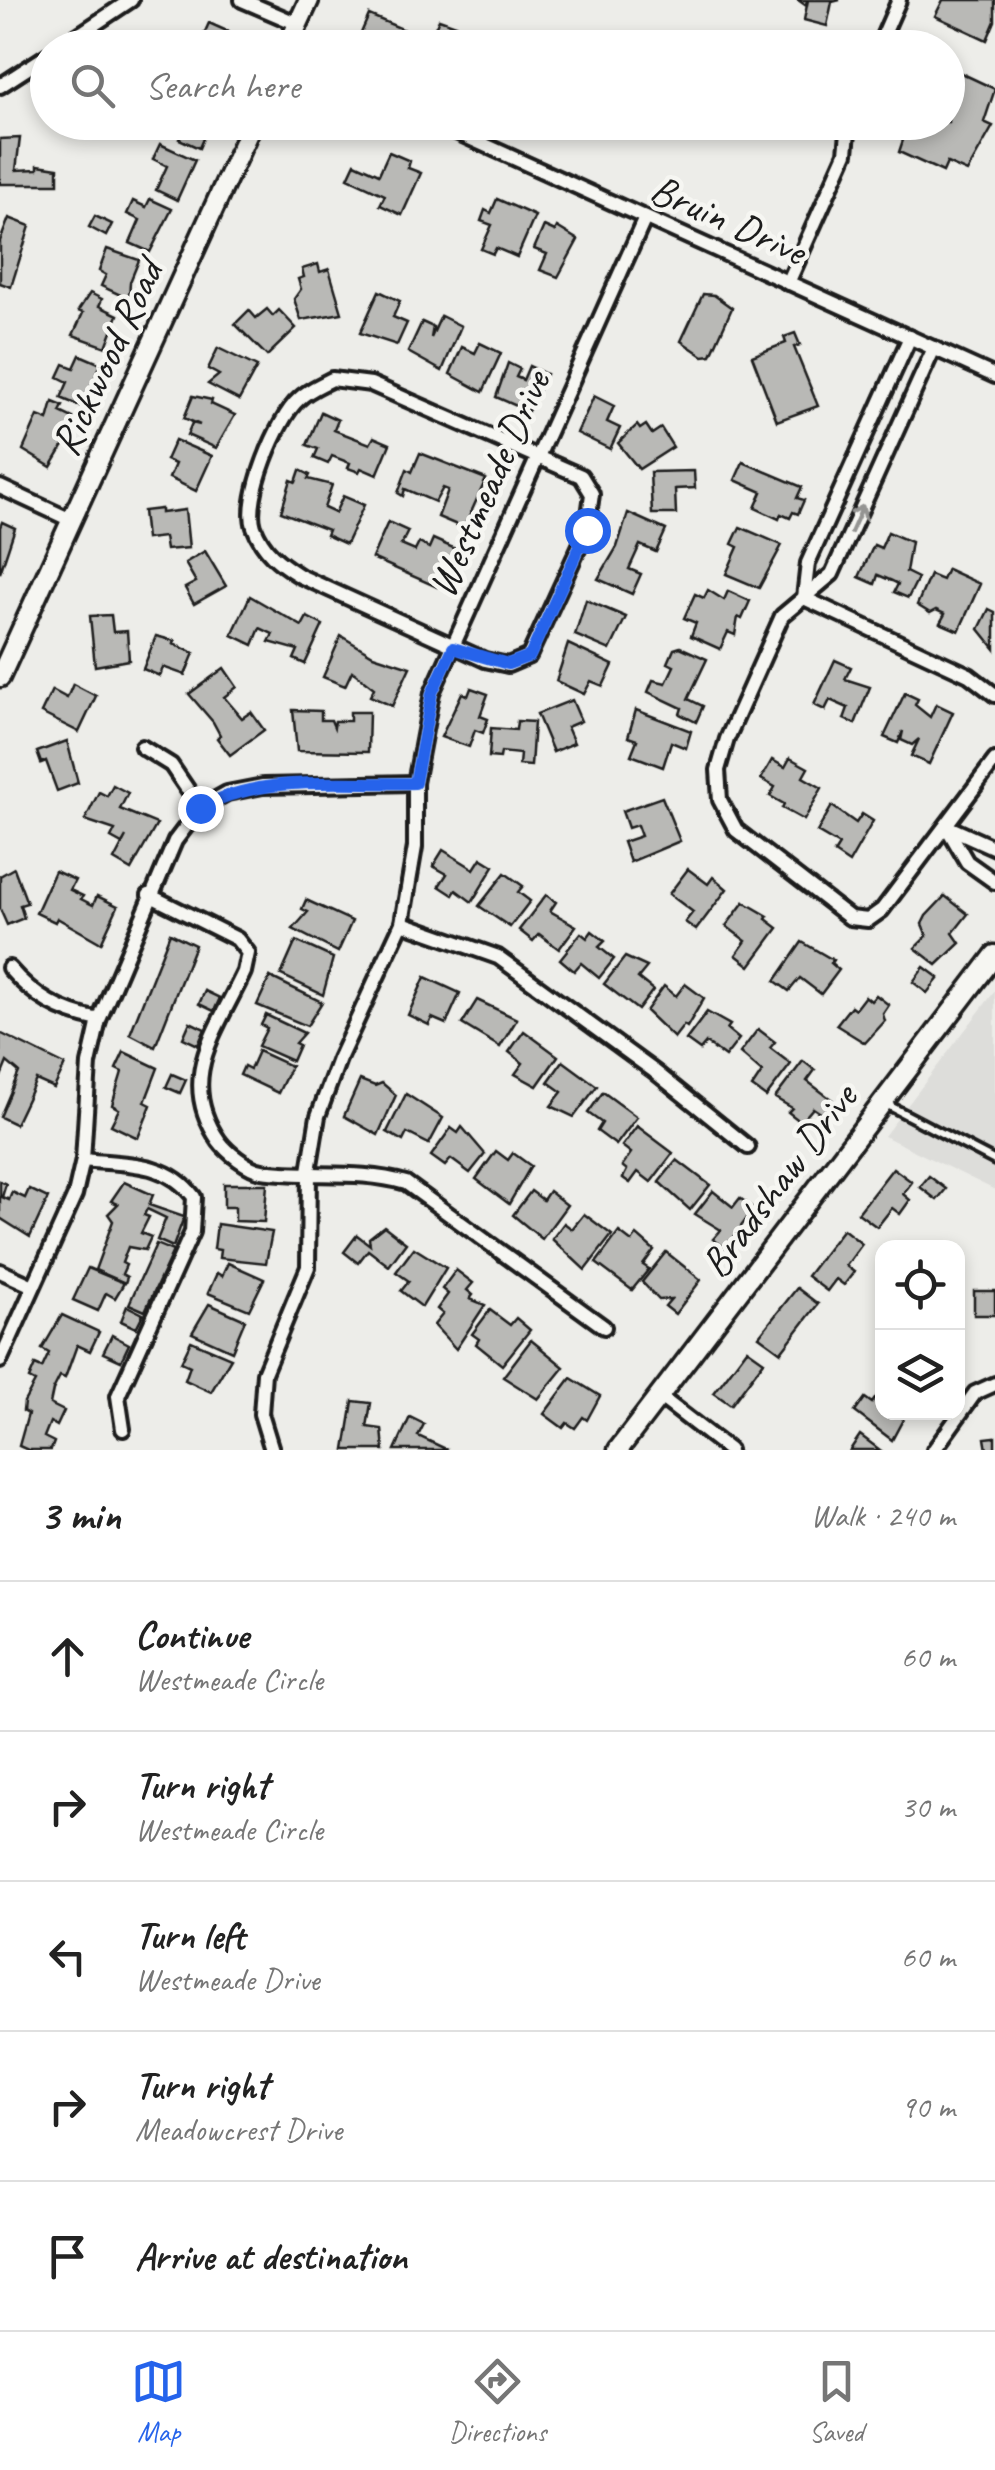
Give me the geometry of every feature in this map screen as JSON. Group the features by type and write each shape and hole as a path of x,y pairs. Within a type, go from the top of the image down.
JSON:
{"main road":[{"path":"295,30 309,0"},
{"name":"Rickwood Road","path":"0,677 245,140"},
{"name":"Bradshaw Drive","path":"618,1450 995,954"}],"street":[{"path":"86,30 132,0"},
{"path":"242,0 298,24"},
{"path":"886,30 899,0"},
{"path":"0,86 30,67"},
{"name":"Bruin Drive","path":"473,140 995,376"},
{"path":"788,282 846,153 847,140"},
{"name":"Westmeade Drive","path":"272,1450 260,1414 264,1373 308,1266 309,1171 318,1116 339,1059 402,923 415,847 415,783 432,693 644,218"},
{"path":"804,598 808,563 910,337"},
{"path":"934,348 832,574 782,616 728,739 718,770 720,800 736,830 834,908 850,918 868,920 882,910 995,760"},
{"path":"332,378 371,384 536,456 581,476 592,494 587,530 530,656 508,664 453,648 272,559 252,524 256,486 275,434 297,399 332,378"},
{"path":"0,487 72,520"},
{"path":"804,598 969,675 995,694"},
{"path":"142,747 171,765 200,808"},
{"path":"0,1361 74,1195 83,1160 89,1064 99,1020 148,895 175,841 200,808 227,793 262,786 415,783"},
{"path":"946,826 995,848"},
{"path":"946,826 967,862 995,882"},
{"path":"148,895 237,939 248,953 244,972 198,1078 202,1116 224,1149 258,1171 372,1173 406,1183 604,1327"},
{"path":"402,923 498,957 639,1059 748,1147"},
{"path":"9,968 33,996 74,1015 99,1020"},
{"path":"83,1160 162,1168 180,1178 194,1197 192,1232 118,1396 123,1429"},
{"path":"0,1272 33,1286"},
{"path":"934,1450 976,1393 995,1384"},
{"path":"659,1396 729,1450"}],"lane":[{"path":"883,1102 995,1161"}],"shaded area":[{"path":"995,991 995,1190 884,1136"}],"building":[{"path":"808,0 840,0 832,2 827,26 804,20"},
{"path":"943,0 995,0 995,21 987,40 935,16"},
{"path":"369,15 405,30 362,30"},
{"path":"439,19 470,30 434,30"},
{"path":"209,23 225,30 206,30"},
{"path":"965,75 995,89 984,122 993,126 967,172 947,163 943,172 899,152 903,140 965,140"},
{"path":"20,138 16,170 38,169 38,165 58,168 58,184 0,184 0,139"},
{"path":"181,140 202,140 199,148"},
{"path":"160,144 195,160 177,200 156,190 167,166 153,159"},
{"path":"389,152 410,161 408,168 421,173 402,215 380,205 385,195 348,178 355,163 379,174"},
{"path":"150,199 172,209 150,252 130,243 140,220 127,214 133,201 146,207"},
{"path":"497,199 535,216 517,257 496,248 493,254 481,249 492,225 481,221 485,210 491,213"},
{"path":"95,216 112,224 106,236 89,227"},
{"path":"9,218 30,226 11,287 0,283 0,241"},
{"path":"544,226 555,231 557,227 578,240 558,277 540,270 547,254 534,249"},
{"path":"107,249 139,260 130,282 129,299 101,286 106,275 99,271"},
{"path":"318,264 320,272 329,269 342,313 301,320 294,299 301,289 298,279 304,277 302,269"},
{"path":"379,291 400,301 393,317 407,323 397,345 360,333"},
{"path":"90,293 102,299 99,306 118,315 106,347 73,335 83,313 78,311"},
{"path":"703,294 714,295 732,308 711,355 703,356 681,341"},
{"path":"267,309 273,316 279,310 296,328 267,356 235,324 249,310 256,318"},
{"path":"441,316 461,326 442,371 408,352 422,322 433,327 431,338"},
{"path":"795,333 800,345 794,347 818,406 777,421 752,356 786,343 784,337"},
{"path":"480,343 501,353 483,392 450,374 462,347 475,353"},
{"path":"218,348 257,367 239,400 208,384 219,375 208,369"},
{"path":"80,355 101,364 82,407 61,398 68,382 58,377 64,364 74,368"},
{"path":"508,363 520,369 516,377 523,380 529,366 546,374 528,411 496,397"},
{"path":"193,396 212,400 211,404 235,415 216,448 187,435 192,423 200,425 184,418"},
{"path":"594,396 614,406 607,422 620,428 610,449 577,433"},
{"path":"53,402 63,406 60,412 73,418 67,430 72,432 51,467 23,450 38,416 48,420"},
{"path":"321,412 338,420 334,430 370,444 374,437 390,444 377,475 361,468 359,472 348,468 350,463 332,456 328,464 314,458 318,449 307,445"},
{"path":"637,425 640,429 646,425 652,434 661,428 673,447 639,469 618,443"},
{"path":"175,440 212,456 196,491 169,478 175,464 166,460"},
{"path":"420,453 486,479 464,528 438,517 448,490 443,488 435,502 405,489 403,496 398,493 407,469 412,472"},
{"path":"743,462 802,487 797,498 804,500 798,514 793,512 790,518 781,514 779,519 755,508 762,492 735,480"},
{"path":"300,470 310,475 308,479 332,485 324,508 335,513 343,496 364,505 346,544 326,535 328,530 281,512 291,480 296,482"},
{"path":"694,471 695,488 675,489 676,514 652,514 650,472"},
{"path":"161,509 161,513 185,510 189,548 166,550 164,537 146,539 143,511"},
{"path":"628,513 666,530 656,552 640,545 629,569 641,574 632,594 598,579 617,547"},
{"path":"2,522 15,528 0,573 0,527"},
{"path":"388,522 408,531 401,545 415,551 419,543 429,548 433,539 458,550 437,587 372,558"},
{"path":"740,527 782,545 759,588 726,574 738,547 732,544"},
{"path":"888,532 911,542 906,572 918,578 908,598 894,592 898,584 878,575 875,584 859,577 874,545 881,548"},
{"path":"205,551 226,586 194,604 185,588 196,582 185,563"},
{"path":"947,569 980,584 959,631 940,623 945,614 936,610 930,613 917,605 930,575 942,580"},
{"path":"708,590 724,600 728,591 750,601 742,619 738,617 735,635 728,632 720,649 691,636 696,623 684,618 695,594 704,598"},
{"path":"250,596 302,626 307,617 323,625 305,664 294,659 298,650 269,642 273,634 260,628 253,645 232,635"},
{"path":"586,600 626,617 610,650 575,635"},
{"path":"989,609 995,612 995,649 979,629"},
{"path":"111,615 113,632 127,631 129,660 95,666 90,616"},
{"path":"156,636 175,641 173,644 194,653 185,675 163,667 160,676 143,669"},
{"path":"341,636 373,655 410,667 392,706 370,696 374,688 352,671 345,686 323,677"},
{"path":"568,644 613,665 603,686 591,681 584,694 556,681"},
{"path":"680,647 707,659 688,699 703,706 696,722 680,714 682,708 648,692 653,680 666,683 674,666 668,663 674,649"},
{"path":"835,660 851,667 845,679 870,687 855,724 844,719 848,708 830,700 825,710 814,705"},
{"path":"224,668 237,687 224,697 242,718 251,712 264,730 230,755 217,738 220,735 213,722 189,694"},
{"path":"73,684 96,696 79,732 41,713 52,690 67,698"},
{"path":"471,688 488,694 480,716 488,719 483,733 475,730 469,747 441,737 462,693 468,696"},
{"path":"905,693 918,699 915,705 930,717 936,704 953,712 929,764 911,756 919,739 912,745 901,740 903,731 898,743 884,737"},
{"path":"572,700 581,721 567,727 574,743 553,752 537,714"},
{"path":"293,710 321,711 321,720 331,720 334,727 335,721 350,721 350,712 369,712 368,752 297,751"},
{"path":"636,710 691,731 686,748 671,742 663,767 631,755 637,740 628,737"},
{"path":"517,721 534,722 531,766 519,765 520,754 501,752 500,758 489,757 491,728 516,730"},
{"path":"67,741 78,783 57,791 46,761 41,763 37,752"},
{"path":"790,758 808,768 803,777 822,788 804,820 782,808 784,804 770,796 775,787 761,779 772,760 785,767"},
{"path":"113,785 128,793 120,809 157,824 131,870 114,860 126,837 122,844 111,838 115,830 85,820 99,792 107,796"},
{"path":"662,797 680,841 630,862 623,842 641,836 637,825 628,828 622,811"},
{"path":"832,806 856,823 862,814 873,821 849,863 834,853 839,845 817,832"},
{"path":"443,850 474,869 481,858 494,866 472,902 456,890 453,895 439,886 447,874 433,866"},
{"path":"14,868 27,903 20,905 24,918 7,925 0,909 0,876"},
{"path":"688,869 708,884 713,877 727,889 696,930 685,922 693,912 669,894"},
{"path":"55,871 75,880 70,890 83,896 81,899 93,905 97,896 118,906 101,943 57,918 55,922 36,913"},
{"path":"505,873 523,886 518,892 530,901 510,927 479,906"},
{"path":"546,895 556,902 550,911 576,926 559,949 539,934 533,941 519,930"},
{"path":"945,896 968,914 953,933 960,943 937,965 915,948 927,936 922,924 926,916"},
{"path":"306,900 352,921 338,952 293,929 308,912 302,909"},
{"path":"744,902 768,916 766,919 778,928 750,966 736,955 746,941 726,926"},
{"path":"592,931 605,941 599,947 614,959 599,978 581,963 574,971 560,959 581,933 587,938"},
{"path":"170,933 195,945 155,1047 130,1034"},
{"path":"296,941 333,958 323,995 281,975"},
{"path":"802,942 833,960 831,963 839,970 821,994 800,978 789,991 775,981"},
{"path":"625,957 647,967 638,978 653,990 638,1010 604,984"},
{"path":"924,967 939,978 927,993 913,982"},
{"path":"270,977 322,1002 307,1026 257,1005"},
{"path":"425,977 460,993 446,1024 432,1018 429,1025 408,1015"},
{"path":"685,984 704,998 687,1027 684,1025 674,1038 646,1011 664,986 676,996"},
{"path":"205,991 220,998 214,1011 199,1004"},
{"path":"876,995 889,1005 883,1014 885,1021 865,1043 836,1025 851,1006 855,1009 865,996 871,1001"},
{"path":"477,1000 517,1019 500,1047 462,1024"},
{"path":"707,1012 730,1025 727,1029 739,1039 725,1057 706,1043 700,1050 686,1040"},
{"path":"266,1015 304,1033 295,1043 299,1045 292,1061 258,1046 267,1028 261,1025"},
{"path":"190,1022 205,1029 198,1045 183,1038"},
{"path":"758,1029 775,1042 770,1048 791,1064 766,1097 752,1087 762,1072 740,1053"},
{"path":"524,1031 558,1056 537,1086 515,1074 523,1063 509,1052"},
{"path":"0,1033 65,1065 54,1088 36,1080 15,1124 0,1117 19,1072 7,1062 0,1079"},
{"path":"258,1051 291,1066 278,1093 240,1075 244,1066 250,1069"},
{"path":"124,1052 158,1068 145,1102 151,1105 138,1138 111,1125 119,1109 112,1105 122,1072 116,1069"},
{"path":"563,1061 597,1086 574,1117 551,1106 562,1092 548,1082"},
{"path":"803,1061 815,1070 807,1081 835,1102 825,1116 813,1108 801,1122 788,1112 792,1108 775,1098"},
{"path":"172,1074 186,1080 180,1093 166,1087"},
{"path":"360,1080 375,1086 382,1083 396,1095 378,1135 344,1116"},
{"path":"603,1092 637,1117 616,1145 597,1131 602,1123 588,1113"},
{"path":"406,1094 443,1118 429,1144 407,1133 403,1141 387,1132"},
{"path":"637,1126 673,1153 651,1182 638,1172 630,1183 623,1178 627,1170 622,1166 631,1153 622,1146"},
{"path":"462,1127 485,1154 470,1173 451,1159 445,1166 431,1156 451,1128 458,1133"},
{"path":"496,1151 508,1160 513,1153 531,1166 509,1204 476,1179"},
{"path":"677,1160 710,1185 690,1210 659,1182"},
{"path":"893,1168 912,1182 903,1194 910,1200 900,1214 892,1208 877,1227 858,1213"},
{"path":"929,1176 946,1189 937,1200 920,1187"},
{"path":"0,1181 6,1184 2,1197 9,1200 12,1192 25,1198 29,1189 48,1198 30,1237 0,1218"},
{"path":"124,1182 153,1195 149,1205 184,1217 173,1247 157,1240 166,1218 147,1209 144,1215 149,1217 141,1233 151,1237 145,1250 128,1247 122,1263 126,1265 122,1274 127,1277 125,1283 95,1270 113,1221 108,1214 118,1204 111,1201"},
{"path":"224,1184 267,1184 264,1222 235,1221 235,1207 224,1207"},
{"path":"531,1191 543,1200 549,1191 567,1205 542,1239 513,1215"},
{"path":"713,1191 733,1207 740,1198 754,1209 725,1248 713,1239 721,1230 695,1214"},
{"path":"584,1214 612,1235 585,1270 552,1239 564,1223 572,1229"},
{"path":"217,1224 272,1232 266,1263 219,1258 220,1250 214,1249"},
{"path":"384,1226 406,1243 389,1266 368,1250 358,1263 344,1252 357,1235 370,1245 369,1238"},
{"path":"843,1229 862,1244 846,1266 854,1272 844,1285 836,1279 827,1291 807,1276"},
{"path":"619,1232 632,1242 637,1235 654,1250 643,1265 649,1269 632,1290 596,1263"},
{"path":"156,1244 173,1251 145,1311 129,1304"},
{"path":"414,1248 446,1268 422,1307 401,1291 409,1281 396,1272"},
{"path":"666,1252 701,1280 675,1314 665,1306 671,1299 659,1300 642,1282"},
{"path":"228,1263 264,1279 249,1310 208,1293 217,1273 222,1276"},
{"path":"88,1268 124,1283 115,1298 106,1293 98,1311 73,1300"},
{"path":"456,1270 473,1283 467,1290 473,1295 470,1299 485,1305 456,1349 434,1325 443,1314 437,1309 448,1294 442,1289"},
{"path":"797,1288 818,1304 781,1352 759,1336"},
{"path":"974,1291 995,1291 995,1315 974,1315"},
{"path":"209,1304 245,1320 232,1351 192,1333"},
{"path":"127,1306 143,1314 136,1328 121,1321"},
{"path":"490,1310 510,1325 516,1318 530,1330 502,1365 476,1344 479,1339 472,1334"},
{"path":"62,1315 99,1332 90,1351 77,1345 65,1378 60,1376 53,1390 50,1404 64,1411 57,1426 50,1422 44,1437 54,1442 51,1450 28,1450 19,1446 28,1414 23,1411 24,1402 35,1382 29,1379 35,1365 42,1368 49,1353 42,1349"},
{"path":"112,1335 129,1344 121,1361 103,1353"},
{"path":"531,1340 564,1367 538,1399 503,1377"},
{"path":"191,1341 231,1358 211,1392 185,1380 190,1366 181,1362"},
{"path":"747,1349 764,1361 731,1405 714,1393"},
{"path":"571,1378 600,1396 587,1420 583,1417 575,1428 567,1423 563,1428 544,1414"},
{"path":"865,1398 872,1403 875,1399 875,1420 903,1420 892,1440 855,1412"},
{"path":"353,1401 371,1403 367,1427 382,1429 384,1450 345,1450"},
{"path":"410,1417 424,1424 418,1436 448,1450 395,1450"},
{"path":"860,1435 880,1450 850,1450"},
{"path":"995,1437 995,1450 987,1450 985,1438"}],"route":[{"path":"200,808 227,793 262,786 415,783 432,693 453,648 508,664 530,656 587,530"}]}
